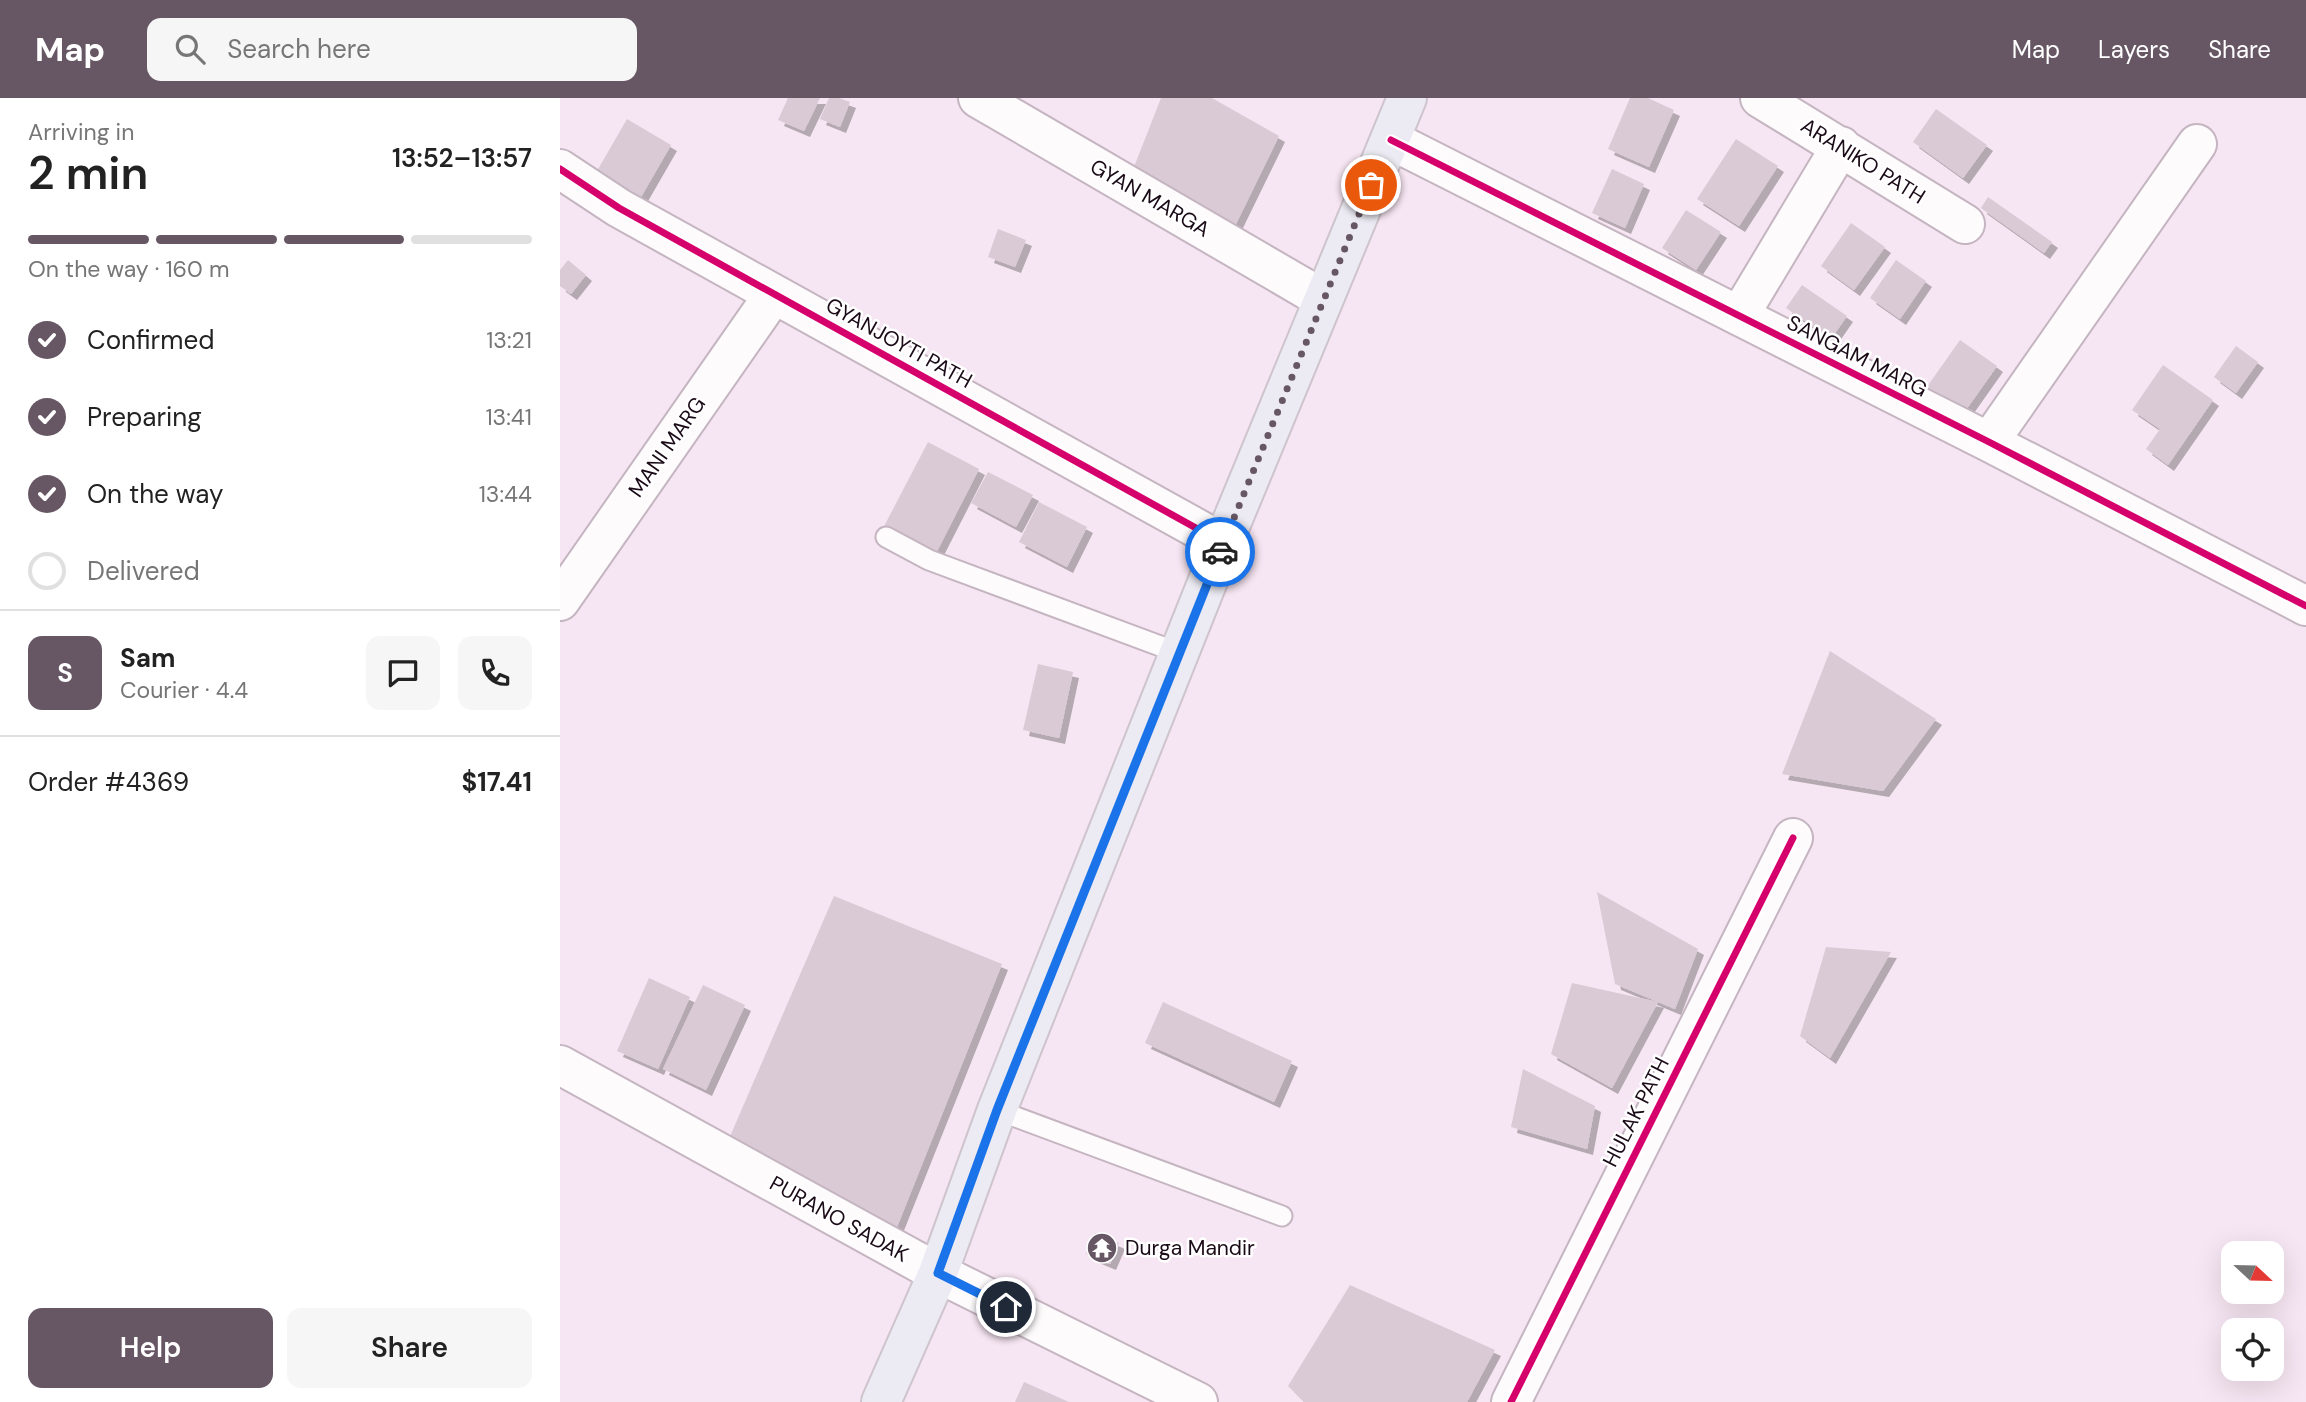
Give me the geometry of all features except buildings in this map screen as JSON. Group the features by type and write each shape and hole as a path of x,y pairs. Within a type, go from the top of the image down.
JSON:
{"main road":[{"path":"881,1402 938,1273 997,1110 1179,653 1407,98"}],"street":[{"name":"GYAN MARGA","path":"978,98 1323,299"},
{"name":"ARANIKO PATH","path":"1760,98 1965,224"},
{"name":"SANGAM MARG","path":"1391,140 1989,442 2306,606"},
{"path":"1989,442 2197,144"},
{"path":"1739,316 1841,146"},
{"name":"GYANJOYTI PATH","path":"560,169 619,208 1223,543"},
{"name":"MANI MARG","path":"560,601 774,294"},
{"name":"HULAK PATH","path":"1511,1402 1793,838"},
{"name":"PURANO SADAK","path":"562,1070 938,1273 1198,1402"}],"lane":[{"path":"886,537 929,560 1179,653"},
{"path":"997,1110 1282,1216"}],"cycle path":[{"path":"1391,140 1989,442 2306,606"},
{"path":"560,169 619,208 1223,543"},
{"path":"1511,1402 1793,838"}],"way so far":[{"path":"1220,552 1371,185"}],"place":[{"name":"Durga Mandir","path":"1102,1248"}],"route":[{"path":"1006,1307 938,1273 997,1110 1220,552"}]}
